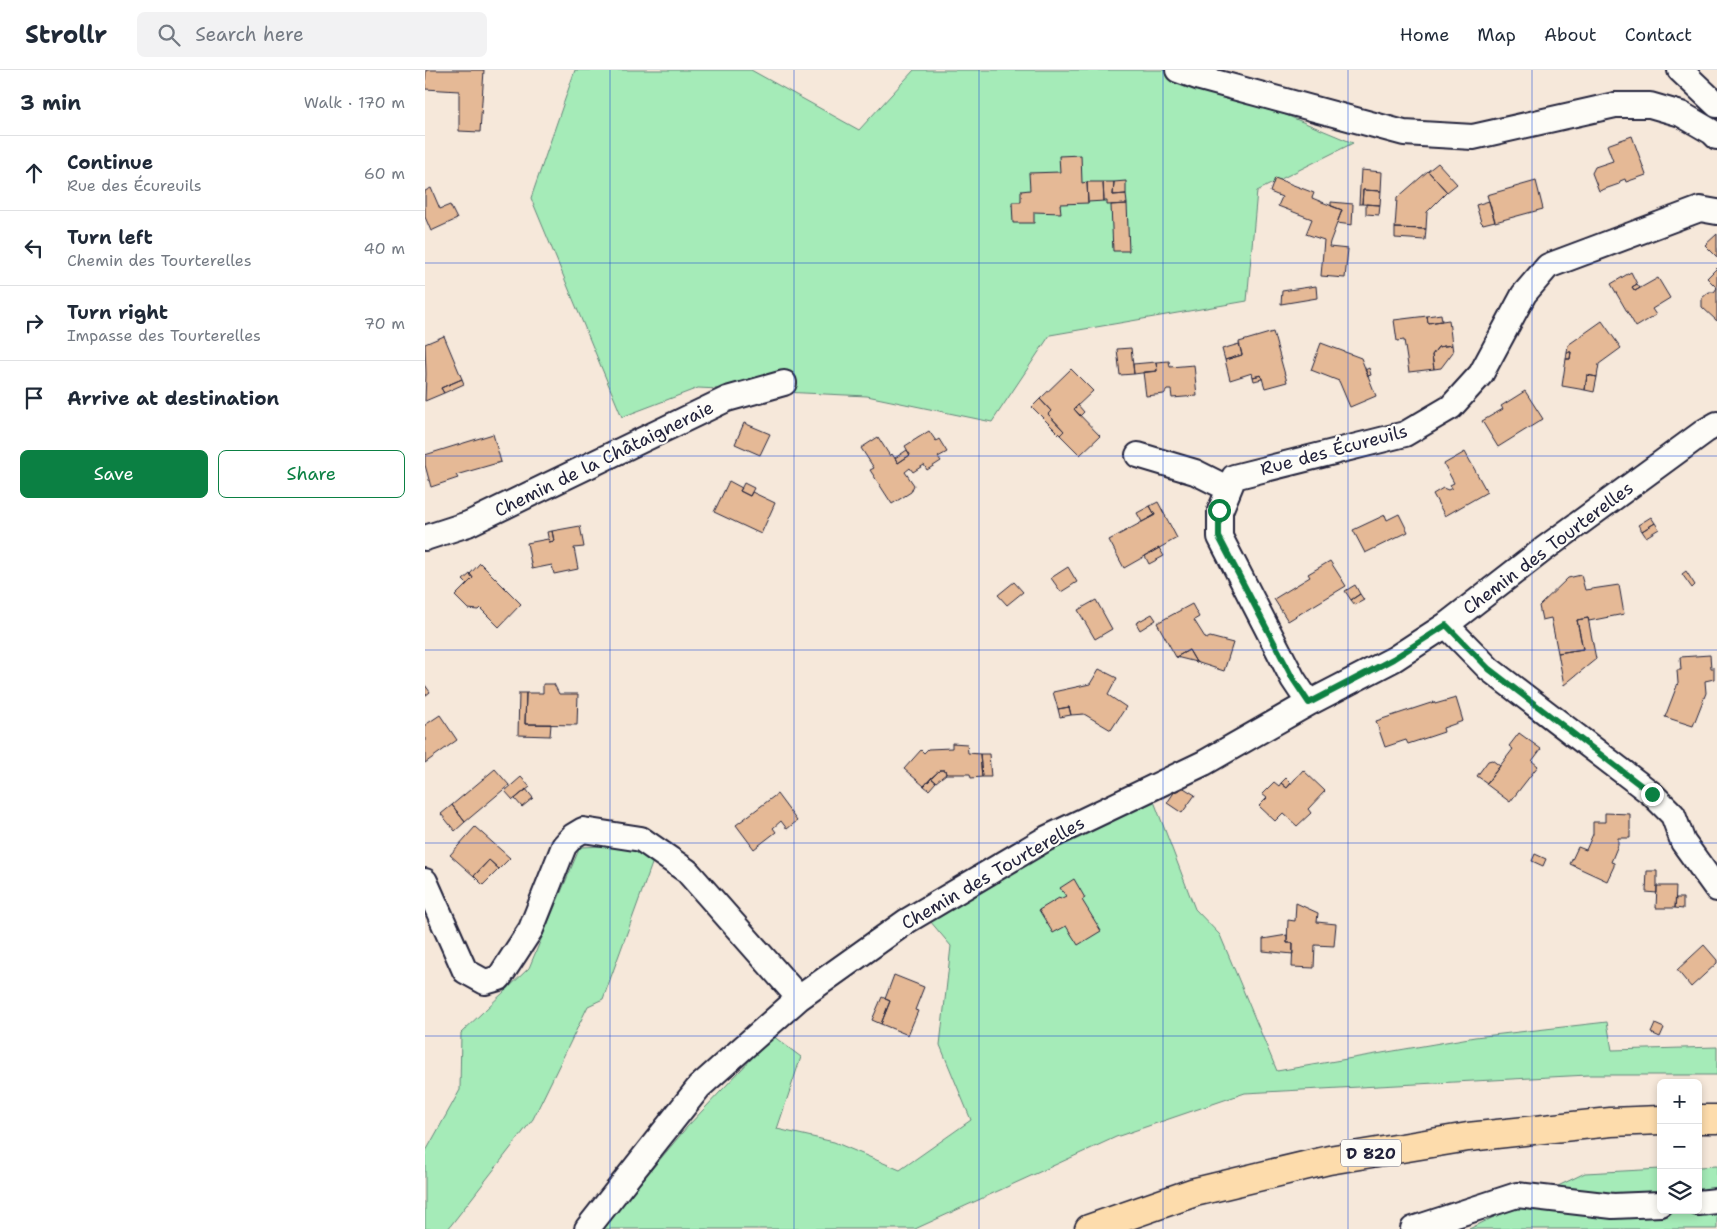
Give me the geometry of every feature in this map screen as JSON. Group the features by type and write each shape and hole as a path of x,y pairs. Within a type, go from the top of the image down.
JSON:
{"main road":[{"path":"1702,1119 1717,1119"},
{"name":"D 820","path":"1089,1229 1195,1192 1329,1160 1468,1137 1611,1122 1657,1120"}],"street":[{"path":"1178,70 1200,78 1404,133 1473,137 1615,105 1650,105 1681,114 1712,132 1717,137"},
{"path":"1680,70 1717,105"},
{"name":"Rue des Écureuils","path":"1309,703 1293,679 1219,537 1219,510 1234,477 1405,434 1451,407 1481,374 1524,294 1547,266 1700,209 1717,212"},
{"name":"Chemin de la Châtaigneraie","path":"425,538 468,524 727,399 784,382"},
{"name":"Chemin des Tourterelles","path":"587,1229 699,1087 799,998 907,921 1047,838 1204,763 1309,703 1393,659 1446,625 1560,537 1717,424"},
{"path":"1138,455 1195,472 1229,489"},
{"path":"1446,625 1489,669 1652,794 1673,815 1683,842 1717,889"},
{"path":"425,880 465,970 485,982 499,978 531,929 564,846 573,836 583,830 641,839 687,871 799,998"},
{"path":"1413,1229 1517,1195 1613,1206 1657,1204"},
{"path":"1702,1203 1717,1201"}],"green space":[{"path":"575,70 751,70 859,130 914,70 1178,70 1353,143 1257,191 1247,301 1050,335 992,422 867,396 698,388 622,417 531,198"},
{"path":"1152,796 1195,909 1220,935 1277,1071 1475,1037 1607,1022 1612,1050 1717,1047 1717,1075 1588,1075 1245,1093 1116,1137 915,1229 602,1229 687,1127 773,1036 801,1057 777,1129 834,1142 900,1170 971,1120 940,1045 951,946 930,921 1050,843"},
{"path":"634,845 653,861 603,999 588,1006 533,1119 448,1229 425,1229 425,1153 460,1090 461,1033 529,968 580,847"},
{"path":"1717,1166 1717,1229 1469,1229 1585,1173 1657,1169 1657,1214 1702,1214 1702,1167"}],"building":[{"path":"426,70 484,70 480,132 459,131 459,91 425,89"},
{"path":"1632,136 1646,175 1626,182 1625,179 1620,181 1619,184 1599,191 1592,173 1595,167 1613,161 1607,145"},
{"path":"1081,155 1082,183 1087,182 1088,203 1060,204 1061,213 1034,212 1034,223 1013,223 1012,202 1021,202 1021,191 1030,190 1029,173 1060,172 1059,156"},
{"path":"1438,163 1457,184 1447,192 1428,171"},
{"path":"1361,170 1382,172 1381,191 1363,190 1362,204 1359,204"},
{"path":"1428,171 1447,192 1427,212 1426,229 1395,228 1397,198"},
{"path":"1275,178 1314,193 1312,198 1342,210 1329,247 1348,249 1345,278 1321,276 1324,240 1306,234 1312,219 1278,206 1282,197 1270,192"},
{"path":"1126,181 1126,194 1113,195 1114,182"},
{"path":"1536,181 1543,209 1495,222 1487,195"},
{"path":"1087,182 1103,182 1104,201 1088,202"},
{"path":"1103,182 1114,182 1113,195 1126,194 1127,204 1107,205 1107,201 1104,201"},
{"path":"431,188 440,209 450,205 457,219 431,231 425,217 425,191"},
{"path":"1363,190 1381,191 1380,205 1362,204"},
{"path":"1489,201 1495,221 1483,224 1476,205"},
{"path":"1331,202 1353,204 1352,225 1337,223 1342,210 1331,206"},
{"path":"1127,204 1129,251 1113,251 1111,205"},
{"path":"1366,204 1380,205 1379,215 1366,214"},
{"path":"1395,228 1426,229 1425,240 1395,238"},
{"path":"1717,234 1717,257 1705,245"},
{"path":"1717,268 1717,288 1707,278"},
{"path":"1631,272 1637,284 1632,287 1635,291 1658,278 1670,298 1652,309 1656,315 1636,327 1611,284"},
{"path":"1637,284 1640,288 1635,291 1632,287"},
{"path":"1316,286 1317,298 1281,304 1282,291"},
{"path":"1717,288 1717,321 1702,307 1702,298 1709,292 1714,292"},
{"path":"1441,314 1442,321 1428,323 1427,316"},
{"path":"1427,316 1428,323 1449,320 1452,345 1438,347 1432,355 1434,369 1409,372 1404,340 1397,341 1394,320"},
{"path":"1602,321 1621,348 1599,364 1597,377 1587,375 1585,390 1562,386 1566,359 1570,359 1571,352 1567,352 1568,345"},
{"path":"1273,332 1287,382 1265,388 1261,375 1253,377 1252,373 1230,380 1225,360 1242,355 1239,342"},
{"path":"444,336 462,379 441,388 444,393 425,401 425,344"},
{"path":"1321,343 1361,358 1376,396 1350,407 1339,381 1311,370"},
{"path":"1239,344 1242,355 1225,360 1222,349"},
{"path":"1452,345 1453,352 1441,368 1434,369 1432,355 1438,347"},
{"path":"1131,348 1134,374 1120,375 1117,349"},
{"path":"1567,352 1571,352 1570,359 1566,359"},
{"path":"1169,361 1170,367 1194,365 1197,396 1172,398 1171,390 1167,390 1164,394 1146,396 1143,372 1157,371 1156,362"},
{"path":"1156,362 1157,371 1134,374 1133,364"},
{"path":"1369,368 1371,375 1368,376 1365,370"},
{"path":"1071,369 1093,391 1074,409 1100,436 1080,455 1060,435 1064,431 1048,414 1051,411 1040,399"},
{"path":"1261,375 1262,379 1254,381 1253,377"},
{"path":"1587,375 1597,377 1594,392 1585,390"},
{"path":"462,379 464,384 444,393 441,388"},
{"path":"1525,391 1543,419 1498,447 1482,421 1503,409 1501,406"},
{"path":"1040,399 1051,411 1048,414 1064,431 1060,435 1032,407"},
{"path":"1078,405 1084,412 1080,416 1074,409"},
{"path":"744,423 770,434 760,455 735,444"},
{"path":"929,431 936,441 939,439 947,452 938,457 941,461 927,470 924,465 913,472 910,468 905,472 914,485 911,492 892,504 870,470 874,468 861,448 878,437 890,456 892,454 898,463 910,455 905,446"},
{"path":"493,434 501,462 456,475 458,478 431,487 425,465 425,455"},
{"path":"907,450 910,455 898,463 895,458"},
{"path":"1465,452 1487,492 1445,516 1433,494 1443,488 1448,490 1452,488 1450,485 1454,483 1444,464"},
{"path":"729,481 742,488 740,491 750,496 752,492 775,503 761,534 714,512"},
{"path":"744,483 754,488 750,496 740,491"},
{"path":"1158,502 1177,538 1124,568 1109,540 1155,515 1150,506"},
{"path":"1150,506 1155,515 1142,522 1137,513"},
{"path":"1399,514 1408,532 1365,553 1353,530 1385,515 1387,520"},
{"path":"1651,517 1655,523 1642,531 1638,525"},
{"path":"1655,523 1659,529 1646,537 1642,531"},
{"path":"580,526 584,547 574,548 578,569 554,574 552,565 532,569 527,543 548,539 549,542 554,541 552,531"},
{"path":"552,531 554,541 549,542 547,532"},
{"path":"1159,548 1164,556 1149,564 1145,556"},
{"path":"1330,561 1346,586 1288,621 1274,599 1310,577 1308,574"},
{"path":"480,563 521,604 499,627 480,608 478,610 468,609 455,596 473,578 470,574"},
{"path":"1068,567 1077,582 1061,592 1051,578"},
{"path":"1686,571 1695,585 1692,588 1682,574"},
{"path":"470,574 473,578 467,584 463,580"},
{"path":"1581,575 1585,590 1619,585 1624,614 1589,621 1588,618 1577,620 1583,649 1558,653 1551,618 1542,620 1539,606 1568,578"},
{"path":"1014,582 1023,592 1007,605 998,595"},
{"path":"1355,585 1360,594 1351,600 1345,591"},
{"path":"1360,594 1364,600 1355,605 1351,600"},
{"path":"1096,600 1112,629 1095,639 1078,610"},
{"path":"1192,604 1199,617 1194,620 1206,639 1210,637 1233,643 1224,671 1196,662 1189,650 1176,657 1157,623"},
{"path":"1152,614 1156,620 1140,630 1136,623"},
{"path":"1588,618 1596,659 1564,685 1558,653 1583,649 1577,620"},
{"path":"1189,650 1196,662 1176,657"},
{"path":"1710,655 1711,668 1714,668 1714,679 1705,681 1706,693 1693,726 1665,717 1678,683 1677,670 1681,670 1680,657"},
{"path":"1099,669 1117,678 1108,695 1126,707 1111,730 1084,714 1071,715 1069,707 1058,709 1053,692 1090,684"},
{"path":"543,684 554,684 559,694 578,694 577,725 525,724 526,693 543,693"},
{"path":"425,685 430,692 425,696"},
{"path":"519,693 526,693 525,724 551,724 550,736 518,735"},
{"path":"1456,698 1463,721 1443,728 1444,732 1408,744 1406,740 1385,747 1376,721 1434,702 1435,704"},
{"path":"1069,707 1071,715 1060,717 1058,709"},
{"path":"440,715 457,740 425,763 425,725"},
{"path":"1519,733 1541,749 1532,761 1538,766 1510,802 1486,784 1513,749 1509,746"},
{"path":"952,743 967,744 968,753 980,754 982,777 971,778 970,774 946,774 945,770 940,770 924,786 904,769 921,750 924,753 928,749 952,748"},
{"path":"980,754 989,754 991,777 982,777"},
{"path":"1492,760 1500,766 1487,783 1477,776 1488,761"},
{"path":"495,769 509,785 465,822 452,805"},
{"path":"940,770 945,770 946,774 936,782 931,778"},
{"path":"1303,770 1325,791 1308,809 1311,813 1297,826 1283,813 1275,821 1259,806 1267,798 1262,794 1274,782 1279,786 1281,783 1287,788"},
{"path":"521,777 530,787 513,800 505,791"},
{"path":"931,778 936,782 929,790 924,786"},
{"path":"1286,778 1291,783 1287,788 1281,783"},
{"path":"1179,785 1195,795 1182,813 1167,803"},
{"path":"526,789 533,798 522,807 515,799"},
{"path":"777,794 797,821 787,829 781,821 773,828 776,832 754,849 736,825"},
{"path":"452,805 465,822 455,831 441,814"},
{"path":"1605,813 1630,814 1630,838 1618,838 1618,845 1611,862 1614,863 1614,866 1607,881 1570,864 1578,847 1586,850 1593,834 1593,822 1605,822"},
{"path":"475,827 510,858 499,869 489,860 474,876 450,855"},
{"path":"1535,854 1546,859 1543,866 1532,861"},
{"path":"489,860 499,869 483,885 474,876"},
{"path":"1647,871 1657,871 1657,893 1646,892"},
{"path":"1074,879 1085,898 1082,900 1101,931 1078,945 1066,926 1053,933 1039,910 1066,896 1060,888"},
{"path":"1657,886 1676,886 1675,908 1656,908"},
{"path":"1676,898 1683,898 1683,909 1675,908"},
{"path":"1296,903 1318,913 1317,922 1336,924 1334,946 1315,945 1314,968 1292,967 1293,943 1287,943 1288,920 1295,921"},
{"path":"1287,935 1287,943 1293,943 1293,954 1263,951 1263,939"},
{"path":"1704,945 1717,960 1717,963 1691,987 1677,970"},
{"path":"894,975 924,987 915,1010 918,1011 908,1035 881,1024 890,1001 885,999"},
{"path":"882,997 890,1001 881,1024 872,1020"},
{"path":"1655,1024 1664,1028 1660,1037 1651,1033"}],"route":[{"path":"1219,510 1219,537 1293,679 1309,703 1393,659 1446,625 1489,669 1652,794"}]}
